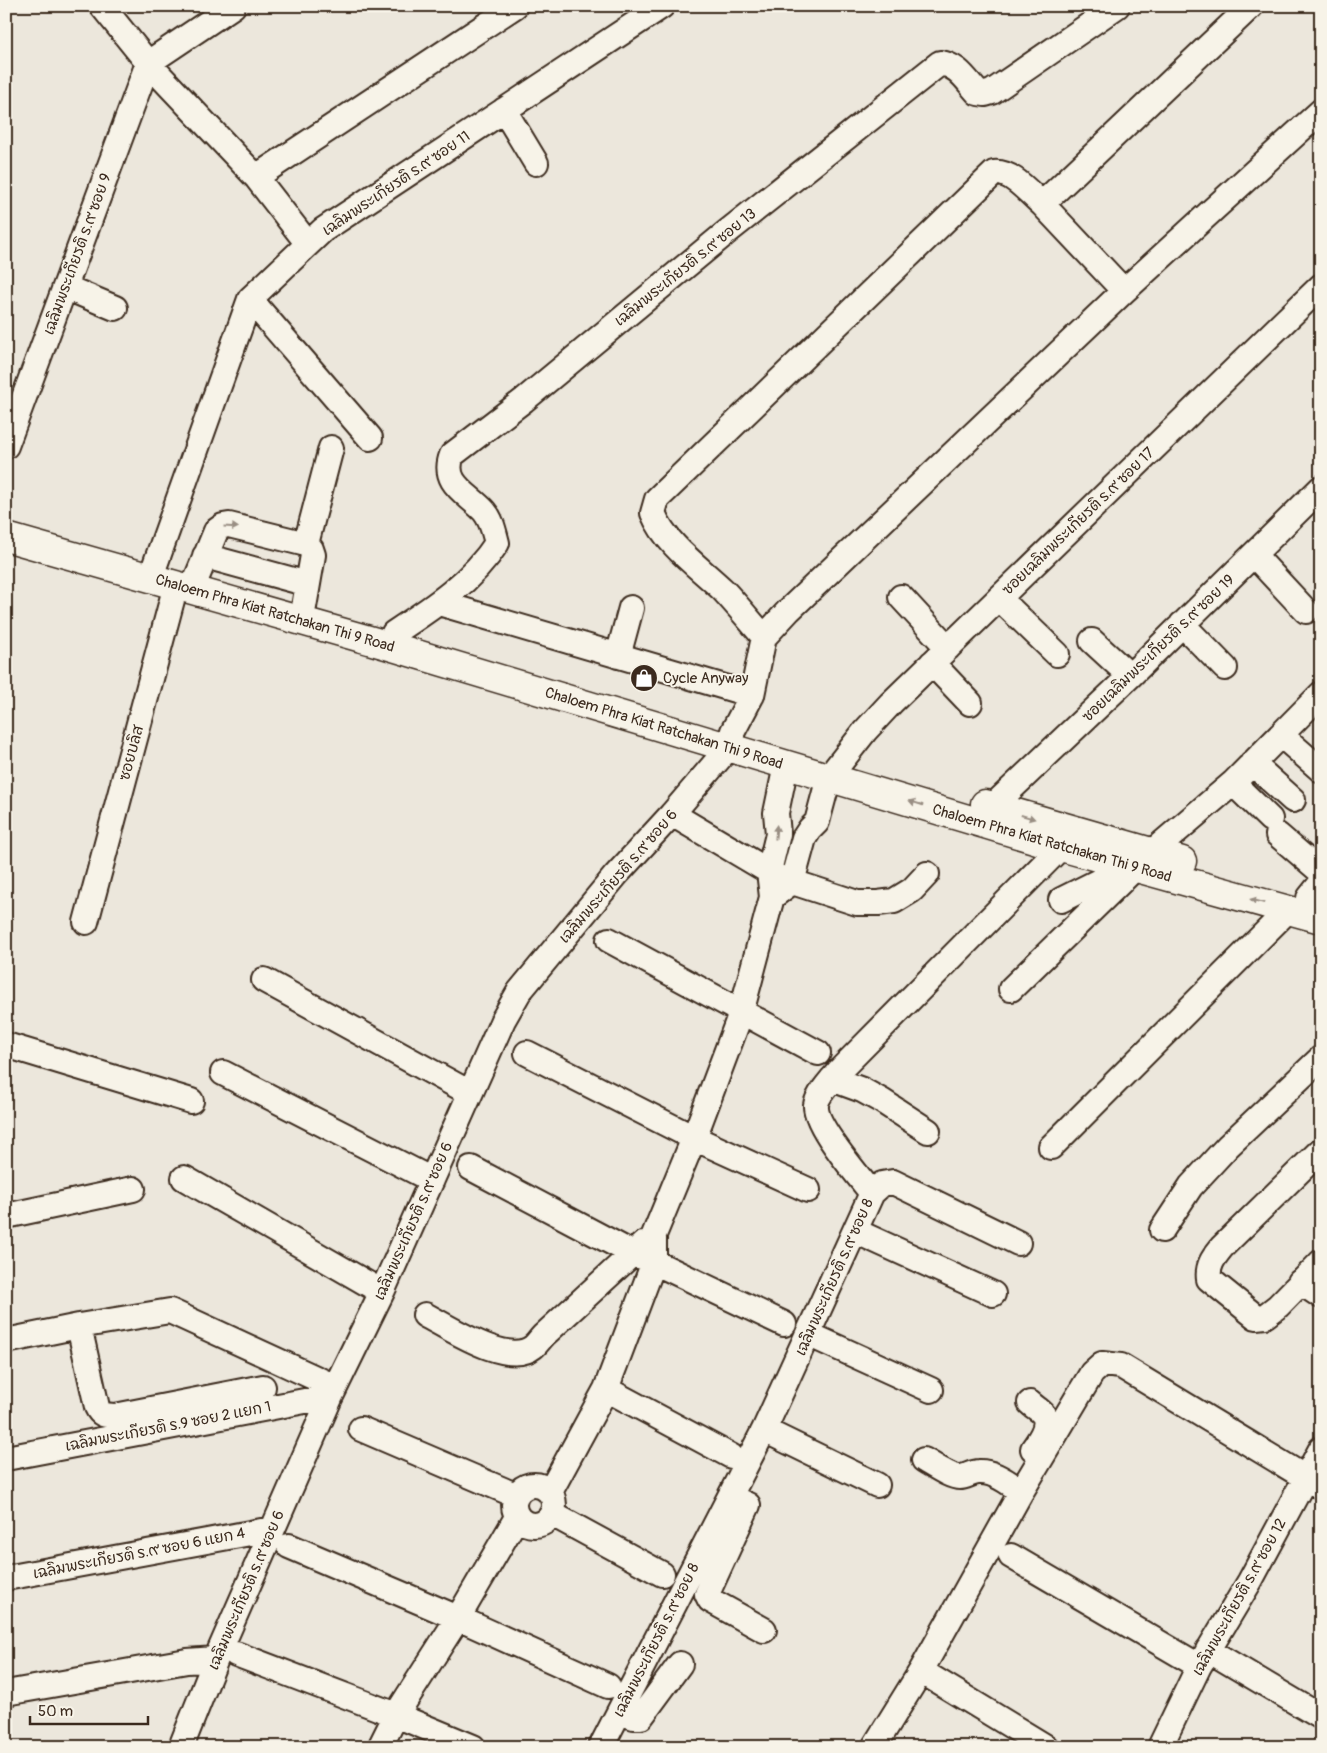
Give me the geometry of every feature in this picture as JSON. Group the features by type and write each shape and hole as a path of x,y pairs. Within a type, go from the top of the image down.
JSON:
{"main road":[{"name":"Chaloem Phra Kiat Ratchakan Thi 9 Road","path":"6,522 193,577"},
{"name":"Chaloem Phra Kiat Ratchakan Thi 9 Road","path":"6,538 193,577 304,604 731,739 786,765 835,769 1061,847 1134,860 1312,902"},
{"name":"Chaloem Phra Kiat Ratchakan Thi 9 Road","path":"304,604 731,739 835,769 993,806 1134,860"}],"street":[{"path":"102,6 148,62 256,178 308,244"},
{"path":"148,62 233,6"},
{"path":"256,178 515,6"},
{"name":"เฉลิมพระเกียรติ ร.๙ ซอย 11","path":"155,565 250,300 323,230 662,6"},
{"name":"เฉลิมพระเกียรติ ร.๙ ซอย 13","path":"394,633 439,603 486,561 497,543 492,524 484,512 451,479 448,465 452,455 524,400 726,232 940,63 950,64 958,70 978,93 992,92 1117,6"},
{"path":"1042,204 1251,6"},
{"name":"เฉลิมพระเกียรติ ร.๙ ซอย 9","path":"6,446 148,62"},
{"path":"504,110 536,163"},
{"path":"1124,291 1042,204 1009,176 1002,172 994,174 658,499 653,514 659,527 724,592 764,637 789,610 1124,291 1321,111"},
{"name":"ซอยเฉลิมพระเกียรติ ร.๙ ซอย 17","path":"835,769 878,717 940,655 1321,286"},
{"path":"65,287 115,308"},
{"path":"250,300 370,438"},
{"path":"304,604 313,555 306,544 331,448"},
{"name":"ซอยเฉลิมพระเกียรติ ร.๙ ซอย 19","path":"993,806 1130,676 1321,488"},
{"name":"ซอยบลิส","path":"86,922 193,577 216,530 229,525 306,544"},
{"path":"1254,555 1306,612"},
{"path":"901,597 970,703"},
{"path":"999,598 1057,654"},
{"path":"439,603 752,695"},
{"path":"618,656 631,608"},
{"path":"1182,624 1225,668"},
{"name":"เฉลิมพระเกียรติ ร.๙ ซอย 6","path":"181,1747 226,1656 272,1529 333,1391 382,1292 503,1020 519,992 616,875 672,814 731,739 752,695 764,637"},
{"path":"1092,641 1130,676"},
{"path":"1011,989 1134,860 1233,783 1321,694"},
{"path":"1281,735 1321,770"},
{"path":"1252,763 1293,800"},
{"path":"361,1428 516,1506 525,1524 536,1526 546,1522 551,1503 606,1389 654,1262 654,1236 694,1138 741,1012 772,897 768,871 778,834 776,813 786,765"},
{"path":"772,897 792,882 804,838 810,828 817,822 826,784 835,769"},
{"path":"1233,783 1274,827 1321,872"},
{"path":"672,814 768,871 792,882 857,903 878,904 894,901 912,890 927,874"},
{"name":"เฉลิมพระเกียรติ ร.๙ ซอย 8","path":"601,1747 764,1430 872,1193 826,1133 817,1118 816,1105 832,1079 928,979 1061,847"},
{"path":"1061,900 1103,879 1114,867 1134,860"},
{"path":"1051,1147 1312,902"},
{"path":"609,940 818,1053"},
{"path":"264,980 470,1093"},
{"path":"6,1044 191,1101"},
{"path":"527,1053 694,1138 808,1190"},
{"path":"1162,1230 1191,1186 1228,1146 1321,1058"},
{"path":"223,1073 432,1180"},
{"path":"832,1079 882,1100 928,1131"},
{"path":"1321,1150 1222,1247 1212,1260 1208,1271 1210,1279 1256,1317 1265,1316 1278,1306 1321,1262"},
{"path":"471,1168 632,1253 784,1324"},
{"path":"184,1178 382,1292"},
{"path":"872,1193 882,1184 893,1182 1018,1243"},
{"path":"6,1216 133,1189"},
{"path":"855,1231 993,1294"},
{"path":"425,1315 490,1349 514,1353 532,1348 632,1253 654,1236"},
{"path":"1300,1282 1321,1296"},
{"path":"6,1341 79,1326 170,1311 333,1391"},
{"path":"79,1326 97,1407 99,1412 105,1415 115,1416 263,1386"},
{"path":"808,1334 931,1390"},
{"path":"1016,1488 1092,1373 1102,1364 1121,1366 1312,1483"},
{"path":"606,1389 731,1456"},
{"name":"เฉลิมพระเกียรติ ร.9 ซอย 2 แยก 1","path":"6,1458 333,1391"},
{"path":"874,1747 920,1671 1044,1432 1043,1415 1030,1403"},
{"path":"764,1430 877,1485"},
{"name":"เฉลิมพระเกียรติ ร.๙ ซอย 12","path":"1160,1747 1204,1658 1312,1483 1321,1449"},
{"path":"924,1460 960,1477 978,1472 987,1472 1016,1488"},
{"path":"380,1747 396,1715 458,1618 516,1506 522,1488 532,1485 542,1486 551,1503 662,1574"},
{"path":"730,1497 748,1505 707,1594 710,1600 764,1630"},
{"name":"เฉลิมพระเกียรติ ร.๙ ซอย 6 แยก 4","path":"6,1578 272,1529"},
{"path":"290,1546 458,1618 608,1686"},
{"path":"1011,1556 1204,1658 1321,1717"},
{"path":"6,1693 187,1661 226,1656 396,1715 472,1747"},
{"path":"619,1712 634,1717 641,1716 680,1664"},
{"path":"920,1671 1021,1740 1046,1747"}],"place":[{"name":"Cycle Anyway","path":"644,678"}]}
